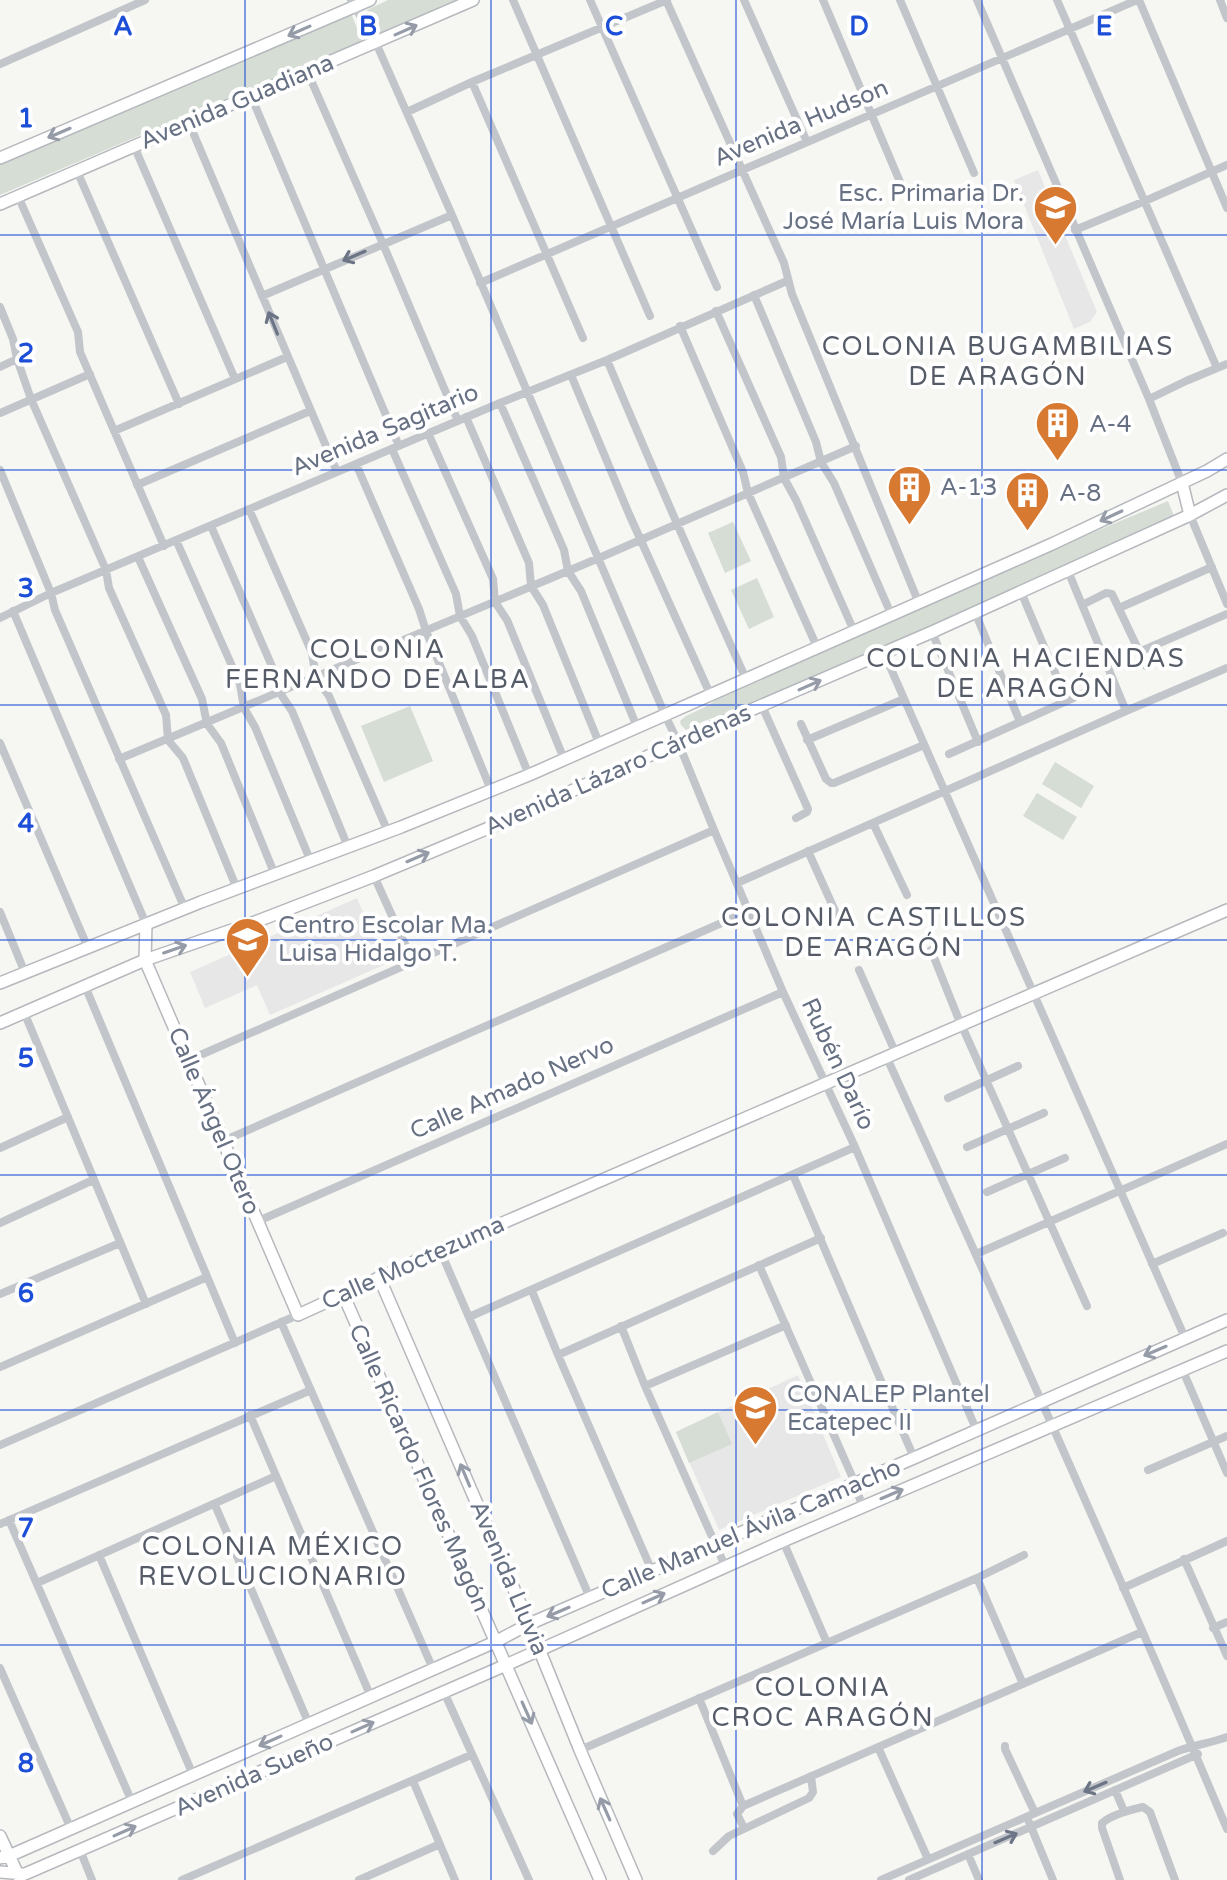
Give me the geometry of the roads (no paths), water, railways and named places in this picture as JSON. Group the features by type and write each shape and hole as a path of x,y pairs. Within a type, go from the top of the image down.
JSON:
{"street":[{"path":"0,64 145,0"},
{"name":"Avenida Guadiana","path":"0,158 352,4 370,0"},
{"name":"Avenida Guadiana","path":"0,204 473,0"},
{"path":"513,0 650,316"},
{"path":"590,0 717,287"},
{"path":"407,112 666,0 784,263 787,281 918,601"},
{"path":"744,0 807,142"},
{"path":"823,0 903,189"},
{"path":"900,0 974,173"},
{"path":"977,0 1149,399 1182,483 1190,515 1227,604"},
{"path":"1057,0 1217,368"},
{"path":"1138,0 1227,208"},
{"name":"Avenida Hudson","path":"480,283 1138,0"},
{"path":"1220,0 1227,18"},
{"name":"Rubén Darío","path":"352,4 376,43 407,112 783,992 855,1147 976,1429"},
{"path":"307,71 529,563 531,586 543,605 599,743"},
{"path":"472,82 583,338"},
{"path":"251,96 456,594 460,616 472,636 529,775"},
{"path":"189,123 337,472"},
{"path":"134,146 235,379"},
{"path":"1075,230 1227,165"},
{"path":"77,171 179,404"},
{"path":"18,196 78,332 80,352 164,546"},
{"path":"262,296 452,215"},
{"name":"Avenida Sagitario","path":"1,616 787,281"},
{"path":"754,295 816,442 821,462 834,483 891,614"},
{"path":"0,307 31,399 106,570 109,588 166,715 168,740 183,758 237,889"},
{"path":"716,311 781,457 784,478 854,631"},
{"path":"680,326 743,472 748,493 817,647"},
{"path":"114,431 287,357"},
{"path":"0,367 17,359"},
{"path":"607,360 746,679"},
{"path":"1149,399 1227,364"},
{"path":"0,413 90,374"},
{"path":"571,375 629,514 711,696"},
{"path":"500,403 564,550 568,571 581,591 637,727"},
{"path":"137,485 310,411"},
{"path":"428,433 493,579 495,602 507,620 564,759"},
{"path":"119,759 599,558 856,446"},
{"name":"Avenida Lázaro Cárdenas","path":"0,983 529,775 1052,544 1227,459"},
{"path":"356,464 419,609 491,790"},
{"path":"0,470 51,593 55,610 185,909"},
{"name":"Avenida Lázaro Cárdenas","path":"0,1023 145,960 255,922 510,819 1068,571 1227,495"},
{"path":"249,509 312,653 316,678 329,696 388,832"},
{"path":"211,526 348,847"},
{"path":"176,540 240,684 244,708 255,727 311,862"},
{"path":"138,557 202,699 207,724 221,743 275,875"},
{"path":"1119,608 1212,567"},
{"path":"1068,571 1126,711"},
{"path":"1021,592 1067,701"},
{"path":"1082,605 1108,593 1113,596 1146,666"},
{"path":"13,611 146,924"},
{"path":"975,612 1020,722"},
{"path":"1139,652 1227,614"},
{"path":"932,632 978,742"},
{"path":"884,653 1185,1338"},
{"path":"737,883 1227,668"},
{"path":"949,754 1113,680"},
{"path":"807,740 904,699"},
{"path":"762,706 808,807 807,812 796,818"},
{"path":"801,724 826,779 831,783 924,745"},
{"path":"0,743 88,948"},
{"path":"873,823 907,895"},
{"path":"189,1060 714,830"},
{"path":"808,851 840,922"},
{"path":"374,876 413,962"},
{"name":"Calle Moctezuma","path":"0,1445 440,1250 1227,910"},
{"path":"223,1141 749,911"},
{"path":"0,912 25,973"},
{"name":"Calle Ángel Otero","path":"146,924 145,960 298,1315"},
{"path":"931,950 1087,1306"},
{"path":"859,970 891,1056 1227,1829"},
{"path":"85,986 235,1343"},
{"name":"Calle Amado Nervo","path":"256,1222 783,992"},
{"path":"24,1012 146,1304"},
{"path":"948,1098 1018,1066"},
{"path":"967,1147 1044,1113"},
{"path":"0,1148 68,1117"},
{"path":"976,1254 1227,1144"},
{"path":"469,1317 855,1147"},
{"path":"987,1192 1065,1158"},
{"path":"793,1175 914,1458"},
{"path":"0,1223 93,1180"},
{"path":"1152,1264 1223,1233"},
{"path":"558,1355 821,1238"},
{"path":"0,1294 120,1243"},
{"path":"440,1250 590,1598"},
{"path":"759,1265 855,1483 862,1506"},
{"path":"0,1367 207,1277"},
{"name":"Avenida Lluvia","path":"379,1277 636,1880"},
{"path":"532,1291 652,1571"},
{"name":"Calle Ricardo Flores Magón","path":"343,1294 600,1880"},
{"name":"Calle Manuel Ávila Camacho","path":"495,1642 529,1624 1227,1320"},
{"path":"281,1322 433,1669"},
{"path":"645,1386 786,1325"},
{"path":"621,1326 725,1566"},
{"name":"Calle Manuel Ávila Camacho","path":"506,1665 862,1506 1227,1351"},
{"path":"1183,1371 1227,1473"},
{"path":"132,1802 37,1583 4,1522 311,1390"},
{"path":"250,1415 371,1697"},
{"path":"1148,1470 1227,1436"},
{"path":"37,1583 276,1476"},
{"path":"215,1505 309,1724"},
{"path":"783,1541 827,1643"},
{"path":"1123,1588 1227,1541"},
{"path":"99,1555 193,1775"},
{"path":"580,1750 1024,1555"},
{"path":"1184,1559 1227,1656"},
{"path":"977,1578 1023,1684"},
{"path":"1213,1628 1227,1622"},
{"path":"744,1828 737,1814 743,1806 1142,1632"},
{"name":"Avenida Sueño","path":"4,1857 495,1642"},
{"name":"Avenida Sueño","path":"19,1878 506,1665"},
{"path":"0,1668 71,1829"},
{"path":"444,1692 529,1880"},
{"path":"699,1698 743,1806"},
{"path":"881,1880 1031,1815 1227,1737"},
{"path":"1005,1746 1031,1815 1031,1827 1053,1880"},
{"path":"878,1747 928,1859"},
{"path":"909,1880 1115,1790 1194,1750"},
{"path":"182,1880 471,1755"},
{"path":"713,1851 729,1836 809,1798 813,1792 811,1776"},
{"path":"413,1781 455,1880"},
{"path":"1115,1790 1124,1811"},
{"path":"1120,1880 1101,1825 1106,1819 1124,1811 1143,1807 1150,1812 1175,1880"},
{"path":"0,1836 4,1857 19,1878"},
{"path":"359,1880 377,1876 440,1844"},
{"path":"80,1850 92,1880"},
{"path":"968,1854 979,1880"},
{"path":"0,1872 19,1878"},
{"path":"0,1872 3,1880"}],"place":[{"name":"Esc. Primaria Dr. José María Luis Mora","path":"1055,246"},
{"name":"A-4","path":"1058,463"},
{"name":"A-13","path":"909,526"},
{"name":"A-8","path":"1028,532"},
{"name":"Centro Escolar Ma. Luisa Hidalgo T.","path":"247,978"},
{"name":"CONALEP Plantel Ecatepec II","path":"756,1447"}],"district":[{"name":"COLONIA BUGAMBILIAS DE ARAGÓN","path":"998,361"},
{"name":"COLONIA FERNANDO DE ALBA","path":"378,664"},
{"name":"COLONIA HACIENDAS DE ARAGÓN","path":"1026,673"},
{"name":"COLONIA CASTILLOS DE ARAGÓN","path":"874,932"},
{"name":"COLONIA MÉXICO REVOLUCIONARIO","path":"273,1561"},
{"name":"COLONIA CROC ARAGÓN","path":"823,1702"}]}
